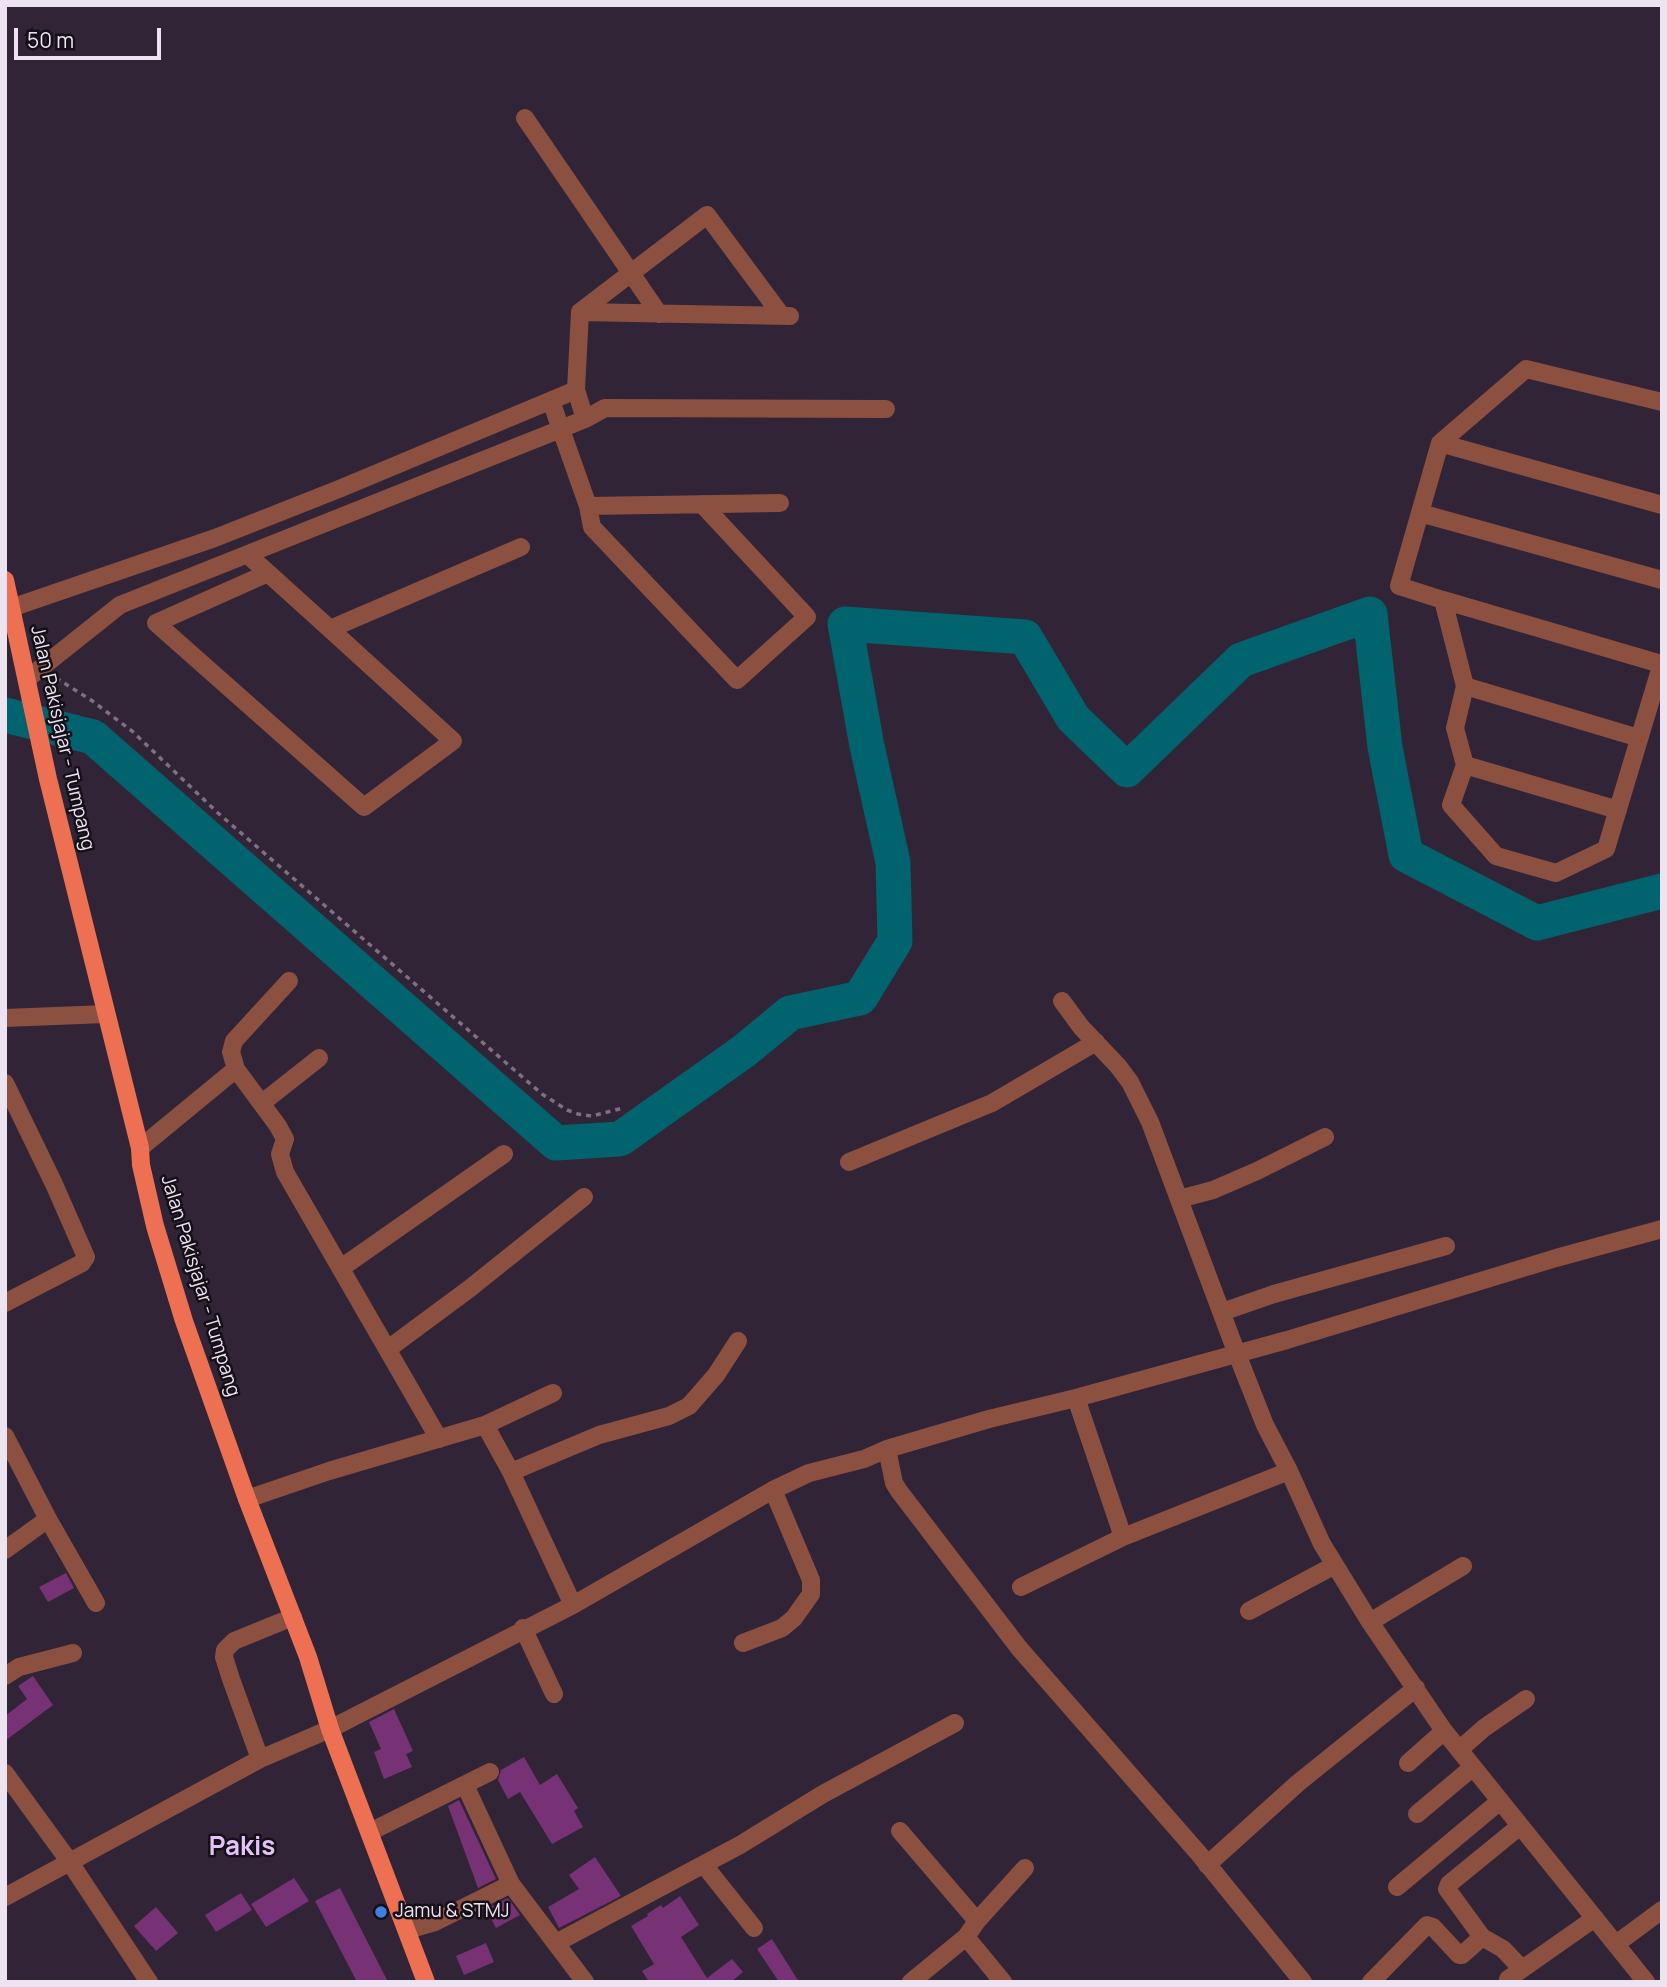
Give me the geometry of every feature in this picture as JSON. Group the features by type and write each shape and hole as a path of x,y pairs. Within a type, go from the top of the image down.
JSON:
{"main road":[{"name":"Jalan Pakisjajar - Tumpang","path":"5,580 48,779 140,1148 144,1177 162,1249 184,1321 247,1499 293,1617 330,1729 426,1982"}],"street":[{"path":"525,118 659,314"},
{"path":"580,312 787,316 707,215 580,312 576,390 586,419"},
{"path":"1443,600 1465,686 1455,728 1465,765 1451,805 1496,856 1556,873 1606,849 1662,664 1399,586 1440,443 1526,369 1662,402"},
{"path":"11,608 215,538 576,390"},
{"path":"551,401 593,527 737,680 807,617 702,504"},
{"path":"27,682 120,605 586,419 605,408 886,409"},
{"path":"473,434 484,460"},
{"path":"1440,443 1662,505"},
{"path":"339,489 349,514"},
{"path":"588,506 780,503"},
{"path":"1420,513 1662,580"},
{"path":"215,538 225,564"},
{"path":"330,629 521,547"},
{"path":"248,555 268,573 330,629 453,741 364,807 156,623 268,573"},
{"path":"108,575 120,605"},
{"path":"1465,686 1639,738"},
{"path":"1465,765 1618,810"},
{"path":"289,981 234,1041 231,1052 236,1069 262,1102 285,1139 281,1154 285,1172 439,1439"},
{"path":"1062,1001 1130,1082 1150,1122 1265,1425 1322,1544 1370,1622 1444,1731 1646,1982"},
{"path":"5,1018 106,1014"},
{"path":"849,1161 992,1103 1096,1042"},
{"path":"262,1102 319,1058"},
{"path":"140,1148 236,1069"},
{"path":"5,1083 59,1194 86,1257 82,1263 5,1303"},
{"path":"1179,1199 1213,1190 1325,1137"},
{"path":"341,1268 504,1154"},
{"path":"388,1349 584,1197"},
{"path":"5,1897 260,1759 330,1729 523,1628 573,1605 773,1490 809,1473 864,1459 989,1419 1237,1354 1662,1229"},
{"path":"1222,1312 1274,1294 1446,1245"},
{"path":"512,1472 599,1435 669,1416 689,1406 716,1375 738,1341"},
{"path":"247,1499 329,1471 485,1425 553,1393"},
{"path":"1076,1398 1124,1537"},
{"path":"485,1425 512,1472 573,1605"},
{"path":"5,1436 47,1519 96,1603"},
{"path":"887,1450 894,1483 899,1491 1019,1648 1207,1865 1303,1982"},
{"path":"1021,1587 1124,1537 1289,1471"},
{"path":"743,1643 782,1628 794,1618 810,1594 811,1580 773,1490"},
{"path":"5,1550 47,1519"},
{"path":"1249,1611 1335,1565"},
{"path":"1370,1622 1463,1566"},
{"path":"260,1759 231,1679 224,1657 225,1650 234,1641 293,1617"},
{"path":"523,1628 554,1695"},
{"path":"5,1676 19,1667 73,1653"},
{"path":"1207,1865 1298,1783 1416,1688"},
{"path":"1459,1750 1526,1699"},
{"path":"556,1943 740,1846 823,1794 955,1723"},
{"path":"1408,1763 1444,1731"},
{"path":"1417,1814 1473,1768"},
{"path":"370,1832 490,1772"},
{"path":"5,1773 69,1861 149,1982"},
{"path":"466,1785 511,1884 585,1982"},
{"path":"1397,1887 1500,1801"},
{"path":"1520,1826 1448,1886 1450,1894 1482,1937 1503,1949 1515,1974 1595,1918"},
{"path":"900,1831 978,1921"},
{"path":"704,1865 754,1928"},
{"path":"911,1982 966,1937 1025,1868"},
{"path":"407,1930 435,1922 511,1884"},
{"path":"1616,1944 1662,1910"},
{"path":"1371,1982 1427,1925 1433,1927 1459,1955 1482,1937"},
{"path":"966,1937 1003,1982"}],"path":[{"path":"51,675 91,700 132,731 218,813 542,1094 578,1114 592,1116 623,1108"}],"building":[{"path":"66,1573 74,1588 48,1602 39,1587"},
{"path":"33,1676 53,1705 5,1741 5,1716 27,1699 18,1686"},
{"path":"394,1709 413,1751 406,1754 412,1767 384,1779 374,1752 381,1749 369,1722"},
{"path":"524,1757 540,1785 557,1774 578,1808 574,1811 583,1827 552,1844 520,1792 508,1799 498,1780 501,1770"},
{"path":"459,1800 496,1879 478,1888 448,1806"},
{"path":"595,1857 621,1896 559,1928 548,1907 579,1889 569,1875"},
{"path":"294,1878 309,1901 266,1927 251,1904"},
{"path":"340,1888 388,1982 357,1982 315,1901"},
{"path":"241,1893 252,1910 216,1932 205,1915"},
{"path":"680,1896 699,1925 681,1937 707,1978 732,1959 743,1972 731,1982 649,1982 642,1971 654,1964 631,1926 661,1905 663,1908"},
{"path":"508,1898 520,1915 496,1928 486,1909"},
{"path":"156,1907 178,1933 156,1951 134,1926"},
{"path":"772,1939 799,1982 779,1982 757,1949"},
{"path":"486,1943 494,1962 464,1975 456,1956"}],"waterway":[{"path":"5,715 93,737 556,1143 620,1139 744,1051 790,1013 860,998 895,941 893,862 867,746 845,624 1025,637 1073,718 1127,770 1241,660 1370,614 1385,747 1406,855 1537,923 1662,891"}],"place":[{"name":"Jamu & STMJ","path":"381,1912"}],"district":[{"name":"Pakis","path":"242,1848"}]}
